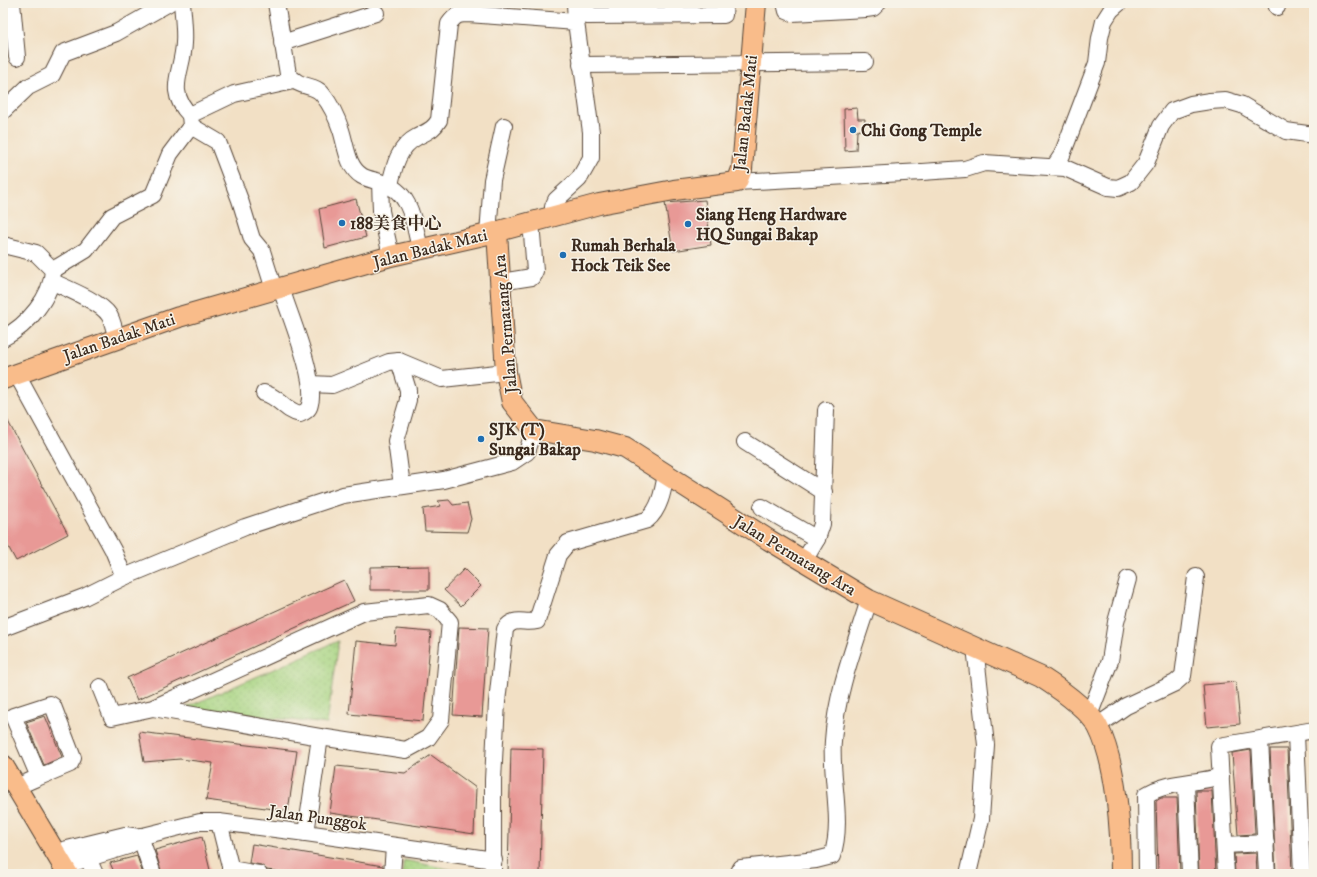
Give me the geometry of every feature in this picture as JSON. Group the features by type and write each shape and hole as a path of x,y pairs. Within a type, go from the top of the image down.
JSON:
{"main road":[{"name":"Jalan Badak Mati","path":"10,376 179,316 390,256 492,233 614,201 674,190 736,182 742,169 756,3"},
{"name":"Jalan Permatang Ara","path":"492,233 501,282 506,372 512,402 534,430 595,440 625,448 804,561 869,600 1041,676 1066,693 1091,719 1110,759 1117,812 1121,874"},
{"path":"3,765 62,864"}],"street":[{"path":"12,3 17,57"},
{"path":"3,111 28,87 52,75 63,53 116,33 169,3"},
{"path":"182,3 184,43 176,89 184,109 191,121 218,142 240,200 252,239 262,251 272,283 283,294 311,384 311,404 307,410 300,414 291,412 271,395 264,393"},
{"path":"276,3 288,74 293,81 302,86 314,88 322,93 341,130 346,151 353,166 362,176 385,184 405,198 411,210 420,249"},
{"path":"554,216 556,200 579,179 591,158 591,132 581,66 574,3"},
{"path":"586,3 587,16 725,9"},
{"path":"785,3 787,11 792,13 832,7 873,8 878,3"},
{"path":"1054,167 1062,156 1097,63 1104,21 1111,10 1119,3"},
{"path":"390,256 381,211 385,184 405,146 417,137 434,128 439,120 450,24 460,8 576,22"},
{"path":"282,43 376,13"},
{"path":"581,66 865,62"},
{"path":"3,338 15,332 32,316 53,276 86,250 112,216 153,195 170,154 191,121 212,103 234,94 293,81"},
{"path":"736,182 965,169 984,163 1065,168 1108,187 1118,188 1131,182 1146,163 1161,126 1172,111 1191,104 1210,101 1225,100 1242,105 1286,131 1314,135"},
{"path":"492,233 492,180 504,126"},
{"path":"501,282 532,277 535,272 531,222"},
{"path":"3,245 36,253 53,276 75,292 103,308 109,315 117,338"},
{"path":"311,384 332,385 389,362 399,361 442,379 506,372"},
{"path":"399,361 408,390 408,400 396,441 402,486"},
{"path":"10,376 113,550 124,577"},
{"path":"804,561 817,539 822,524 826,410"},
{"path":"3,628 84,597 124,577 245,527 342,494 444,480 512,462 527,452 534,430"},
{"path":"745,442 824,492"},
{"path":"493,867 493,780 497,702 504,630 509,623 516,621 537,621 558,555 568,543 647,520 652,515 659,502 666,474"},
{"path":"762,507 817,539"},
{"path":"1128,579 1116,622 1110,661 1092,708 1091,719 1126,706 1175,683 1183,676 1196,577"},
{"path":"738,874 741,868 816,860 832,856 836,846 832,764 836,713 869,600"},
{"path":"100,687 112,717 152,708 364,612 429,605 440,610 450,622 441,720 428,738 406,750 320,737 152,708"},
{"path":"968,874 981,819 986,745 975,647"},
{"path":"196,688 194,701 198,716"},
{"path":"16,787 70,764 73,758 53,706 50,704 13,716 39,777"},
{"path":"1226,874 1219,746 1314,730"},
{"path":"1296,734 1302,874"},
{"path":"306,833 320,737"},
{"path":"1260,740 1267,874"},
{"path":"1147,874 1146,795 1155,789 1221,776"},
{"path":"1186,784 1190,874"},
{"name":"Jalan Punggok","path":"62,864 125,835 139,837 200,822 219,822 306,833 394,847 493,867"},
{"path":"219,822 231,871 259,874"},
{"path":"139,837 153,874"},
{"name":"Jalan Punggok","path":"62,864 128,846 135,842 139,837"},
{"path":"1224,845 1266,843"},
{"path":"392,874 394,847"},
{"path":"88,858 95,874"}],"green space":[{"path":"338,641 327,724 185,708"},
{"path":"404,860 473,874 402,874"}],"building":[{"name":"Chi Gong Temple","path":"857,108 858,119 865,119 864,129 857,131 856,150 845,151 844,109"},
{"name":"188美食中心","path":"356,199 366,237 325,248 319,209"},
{"name":"Siang Heng Hardware HQ Sungai Bakap","path":"705,200 711,245 673,251 665,203"},
{"path":"3,412 68,534 16,561 3,537"},
{"path":"449,500 453,505 467,503 471,519 467,532 425,531 423,509 441,506 438,501"},
{"path":"429,566 429,590 370,590 370,567"},
{"path":"464,569 481,586 461,606 444,590"},
{"path":"344,580 354,601 137,700 127,678"},
{"path":"459,627 488,628 482,717 453,715"},
{"path":"396,629 431,632 423,721 349,714 356,641 395,645"},
{"path":"1236,682 1240,724 1207,727 1203,685"},
{"path":"45,716 62,757 44,765 26,722"},
{"path":"139,732 297,751 288,811 206,800 213,763 180,759 144,762"},
{"path":"511,748 543,749 540,874 508,874"},
{"path":"1270,749 1287,749 1292,874 1276,874"},
{"path":"1251,750 1255,834 1238,835 1232,753"},
{"path":"431,755 476,788 474,834 330,813 336,766 405,773"},
{"path":"1196,791 1212,791 1216,874 1199,874"},
{"path":"1161,798 1177,798 1180,874 1158,874 1156,801"},
{"path":"202,837 211,874 162,874 155,850"},
{"path":"252,844 383,866 383,874 298,874 267,870 261,865 249,863"},
{"path":"1256,853 1257,874 1235,874 1234,854"},
{"path":"137,856 143,874 115,874 110,863"}],"place":[{"name":"Chi Gong Temple","path":"853,130"},
{"name":"188美食中心","path":"342,223"},
{"name":"Siang Heng Hardware HQ Sungai Bakap","path":"688,224"},
{"name":"Rumah Berhala Hock Teik See","path":"563,255"},
{"name":"SJK (T) Sungai Bakap","path":"481,439"}]}
